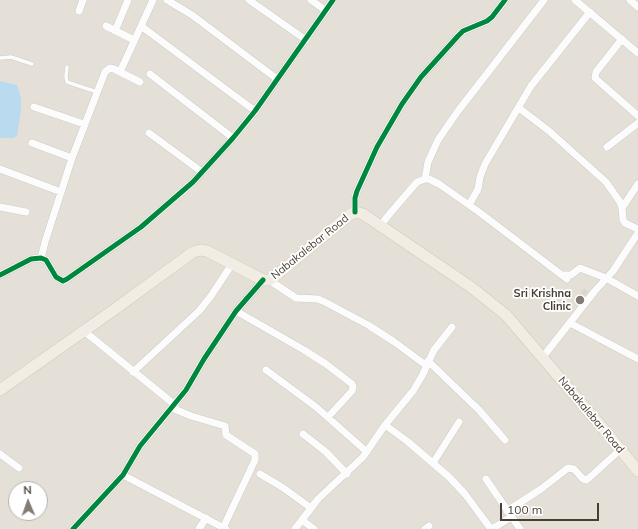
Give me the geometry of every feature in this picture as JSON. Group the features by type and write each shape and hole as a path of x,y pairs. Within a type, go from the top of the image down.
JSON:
{"main road":[{"name":"Nabakalebar Road","path":"0,390 197,250 207,251 266,280 274,277 348,215 355,212 363,214 471,287 506,315 621,449 638,471"}],"street":[{"path":"79,11 83,0"},
{"path":"115,30 128,0"},
{"path":"120,72 153,0"},
{"path":"167,0 192,15 277,79"},
{"path":"250,0 306,40"},
{"path":"311,0 326,11"},
{"path":"0,275 31,259 41,258 46,260 56,277 63,280 67,279 141,227 202,172 233,138 255,111 333,0"},
{"path":"355,212 355,198 357,191 377,147 402,104 421,77 463,31 487,21 505,0"},
{"path":"425,179 428,162 438,140 458,111 544,0"},
{"path":"575,0 622,39 637,49"},
{"path":"630,0 638,7"},
{"path":"469,205 478,189 485,164 531,86 590,12"},
{"path":"106,26 134,40"},
{"path":"141,26 255,111"},
{"path":"622,39 596,72 595,78 638,116"},
{"path":"41,258 72,158 84,124 107,69 110,68 140,82"},
{"path":"150,74 233,138"},
{"path":"34,108 84,124"},
{"path":"519,108 549,131 600,175 611,189 622,208 623,220 625,223 638,229"},
{"path":"607,147 638,123"},
{"path":"149,133 202,172"},
{"path":"32,143 72,158"},
{"path":"0,169 61,192"},
{"path":"380,226 417,182 429,179 439,184 469,205 565,277 571,275 580,268 606,278 638,296"},
{"path":"622,208 638,184"},
{"path":"0,207 26,212"},
{"path":"542,358 620,261 638,233"},
{"path":"133,372 199,311 211,296 232,264"},
{"path":"73,529 123,475 140,446 186,390 204,359 236,311 266,280 296,298 321,300 332,305 393,341 427,364 479,410 505,440"},
{"path":"236,311 304,350 326,364 352,384 352,391 328,417"},
{"path":"570,323 638,359"},
{"path":"296,529 311,508 327,490 346,474 367,452 385,424 413,391 438,344 452,327"},
{"path":"84,331 173,407 191,416 225,426 226,435 255,454 255,460 225,528 123,475"},
{"path":"266,370 328,417 367,452"},
{"path":"433,463 460,422"},
{"path":"385,424 449,477 465,494 492,529 568,468 574,469 583,479 586,480 621,449"},
{"path":"303,434 326,452 346,474"},
{"path":"0,454 19,468"},
{"path":"260,474 282,487 311,508"},
{"path":"486,479 520,529"},
{"path":"199,529 206,518"},
{"path":"302,520 314,529"}],"lane":[{"path":"0,58 11,57 32,64"},
{"path":"67,67 67,82 97,92"}],"shaded area":[{"path":"0,0 638,0 638,529 0,529"}],"water":[{"path":"0,81 17,85 21,98 21,110 17,136 13,138 0,138"}],"building":[{"path":"584,288 588,292 577,306 573,303"}],"cycle path":[{"path":"0,275 31,259 41,258 46,260 56,277 63,281 141,227 193,182 233,138 255,111 333,0"},
{"path":"355,212 355,198 357,191 377,147 402,104 421,77 463,31 487,21 505,0"},
{"path":"73,529 123,475 140,446 186,390 204,359 236,311 263,280"}],"place":[{"name":"Sri Krishna Clinic","path":"580,300"}]}
